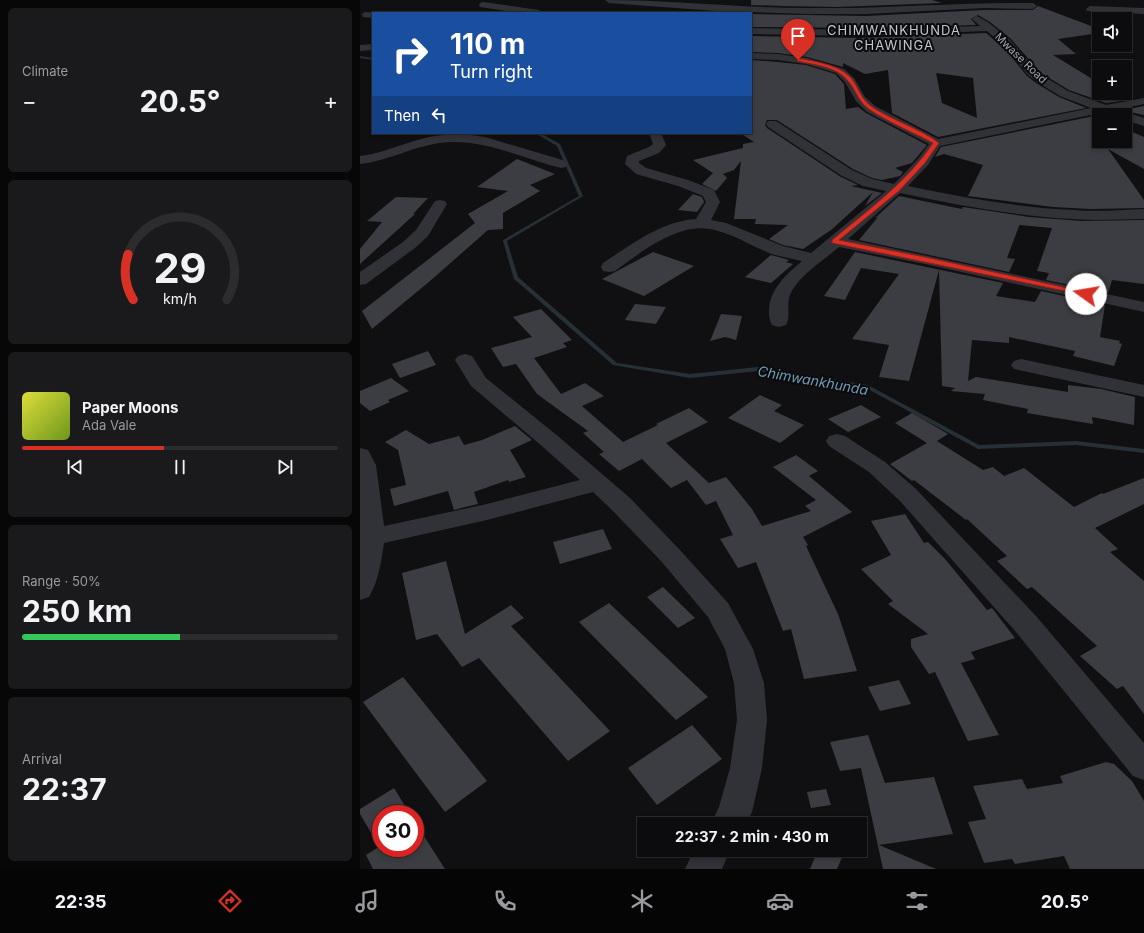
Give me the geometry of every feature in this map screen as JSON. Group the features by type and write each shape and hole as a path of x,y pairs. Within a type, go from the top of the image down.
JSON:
{"street":[{"path":"492,0 483,4 533,12"},
{"path":"609,0 762,10 837,12 944,8 1000,2 1034,6"},
{"path":"876,0 899,10"},
{"name":"Mwase Road","path":"944,8 970,15 989,28 1011,47 1024,64 1041,80 1063,93 1105,108"},
{"path":"1090,9 1144,11"},
{"path":"752,31 860,33 989,28"},
{"path":"360,48 372,47"},
{"path":"752,56 778,57 807,61 840,71 850,80 860,99 871,108 936,143 1092,111"},
{"path":"1105,108 1144,101"},
{"name":"Mwase Road","path":"1132,118 1144,122"},
{"path":"772,124 858,180 896,190 1037,212 1075,215 1144,214"},
{"path":"655,134 660,145 654,150 632,159 632,164 641,172 683,183 709,193 713,202 702,223"},
{"path":"360,160 378,158 434,140 467,139 480,140 561,164"},
{"path":"779,321 777,305 782,291 792,278 896,190 923,162 936,143"},
{"path":"360,280 409,245 422,233 440,204"},
{"path":"609,267 666,231 681,225 702,223 712,223 722,226 777,250 814,259"},
{"path":"834,241 925,259 1144,307"},
{"path":"464,360 478,382 551,442 621,504 670,555 718,610 739,648 749,683 752,720 746,768 735,812 732,817"},
{"path":"1021,365 1144,391"},
{"path":"837,441 877,467 908,495 1026,624 1144,766"},
{"path":"360,455 364,465 369,490 373,537 365,578 360,590"},
{"path":"373,537 487,512 598,484"},
{"path":"703,869 710,857"}],"building":[{"path":"751,0 932,0 942,3 836,7 751,5"},
{"path":"1038,6 1092,26 1092,34 1058,39 1076,54 1053,55 1092,79 1092,98 1069,90 1041,73 1011,39 990,22 978,15 971,19 976,25 859,28 752,27 752,14 866,16 984,10 1033,10"},
{"path":"986,33 1005,49 1027,76 1036,83 1059,97 1086,108 938,137 892,113 888,70 865,74 843,63 843,67 807,57 778,53 752,52 752,36 859,38","holes":["936,73 973,78 977,118 942,103"]},
{"path":"752,60 806,65 835,74 844,84 846,109 858,107 866,113 927,145 912,163 895,168 903,172 900,176 882,180 872,178 853,169 777,120 767,120 765,125 767,128 841,177 858,185 851,186 882,193 865,206 873,192 831,230 803,249 783,245 769,239 788,225 755,224 756,219 734,219 741,161 734,170 723,174 727,178 716,191 702,184 713,173 693,160 743,148 743,144 754,142 742,134 752,134"},
{"path":"1097,100 1128,100 1106,103"},
{"path":"1144,106 1144,115 1132,112 1132,108"},
{"path":"1092,116 1092,148 1132,148 1132,132 1144,137 1144,169 1108,149 1144,200 1144,208 1091,209 1053,207 968,196 983,165 944,154 935,157 941,147"},
{"path":"517,159 555,174 530,185 540,191 503,213 503,229 488,230 372,329 362,311 475,223 468,214 508,191 477,187"},
{"path":"693,194 702,197 704,202 697,212 678,210"},
{"path":"899,196 962,209 963,207 1029,217 1082,221 1144,220 1144,284 1112,280 1108,293 1046,280 1049,273 1037,271 1052,228 1019,226 1007,258 1015,259 1009,272 859,240 878,217 875,218"},
{"path":"396,197 428,198 413,214 415,214 360,264 360,249 382,222 367,221"},
{"path":"653,252 694,266 644,296 602,279"},
{"path":"855,252 1003,283 996,296 1035,302 1041,291 1105,305 1100,337 1120,341 1119,343 1122,344 1114,366 1073,356 1075,351 1009,337 1009,343 972,340 968,381 976,377 1068,392 1068,385 1101,389 1135,397 1134,425 1092,417 1093,424 1027,413 1028,409 983,400 985,394 951,391 955,388 942,386 939,270 909,381 879,377 889,345 852,339 899,274 861,268 845,300 824,296"},
{"path":"771,255 789,260 786,262 793,264 771,283 745,277"},
{"path":"635,304 666,307 656,324 625,320"},
{"path":"541,309 572,340 563,343 567,347 534,358 561,394 585,383 604,396 582,406 623,442 689,408 708,422 666,443 709,483 726,477 752,509 762,526 811,511 805,506 816,500 773,467 796,455 818,471 809,476 852,512 803,537 808,545 806,546 838,614 857,671 804,679 791,629 783,631 756,562 738,568 720,539 733,535 716,501 706,505 687,480 671,488 642,459 619,471 599,454 604,452 583,433 588,431 537,394 516,364 503,367 491,348 532,337 513,317"},
{"path":"721,314 742,316 736,340 725,337 710,341"},
{"path":"428,351 436,365 400,378 392,364"},
{"path":"391,378 409,391 388,400 390,402 370,411 360,403 360,391"},
{"path":"760,395 782,405 774,411 804,425 780,443 728,418"},
{"path":"861,405 881,417 848,432 828,419"},
{"path":"912,413 948,434 937,441 983,470 993,467 1004,476 1024,468 1074,507 1102,493 1103,494 1144,478 1144,504 1095,528 1118,549 1110,552 1144,581 1144,714 1123,686 1117,689 1080,656 1097,646 1032,587 1027,589 997,561 1007,556 967,519 966,520 914,480 912,481 890,464 927,443 895,423"},
{"path":"515,426 532,440 510,450 526,477 509,482 508,480 474,492 478,504 454,510 448,491 394,506 390,489 406,485 398,450 385,442 406,430 429,444 459,436 464,445 482,440"},
{"path":"905,514 924,543 928,542 945,559 987,610 992,608 1015,638 971,652 975,659 961,663 999,735 968,741 935,672 929,674 911,647 911,639 928,634 888,604 893,601 861,569 891,555 871,521"},
{"path":"603,529 612,549 560,564 553,542"},
{"path":"446,561 465,634 511,605 524,618 511,626 610,731 568,761 479,658 462,667 437,634 416,640 402,573"},
{"path":"663,587 695,618 678,628 647,597"},
{"path":"609,603 708,697 676,720 579,622"},
{"path":"403,677 487,781 445,812 363,702"},
{"path":"899,680 911,704 880,711 868,687"},
{"path":"692,725 722,759 657,805 628,768"},
{"path":"868,735 885,783 934,777 953,834 879,845 936,869 883,869 861,768 840,771 830,742"},
{"path":"1106,762 1114,764 1132,781 1144,801 1144,869 1070,869 1064,856 1015,864 1012,859 984,863 968,822 986,819 973,786 1022,779 1027,789 1063,783 1060,776"},
{"path":"394,788 404,805 372,805 372,834 360,814 360,809"},
{"path":"826,789 831,805 811,808 807,792"},
{"path":"424,836 445,869 373,869 366,855 372,851 372,857 424,857"},
{"path":"815,857 842,857 837,869 810,869"}],"waterway":[{"name":"Chimwankhunda","path":"360,57 372,59"},
{"name":"Chimwankhunda","path":"539,134 559,145 581,196 505,241 516,278 615,364 690,376 758,369 868,387 978,447 1076,443 1144,451"}],"district":[{"name":"CHIMWANKHUNDA CHAWINGA","path":"894,38"}],"route":[{"path":"798,60 807,61 840,71 850,80 854,86 854,91 865,104 936,143 923,162 896,190 834,241 1012,277 1086,294"}]}
